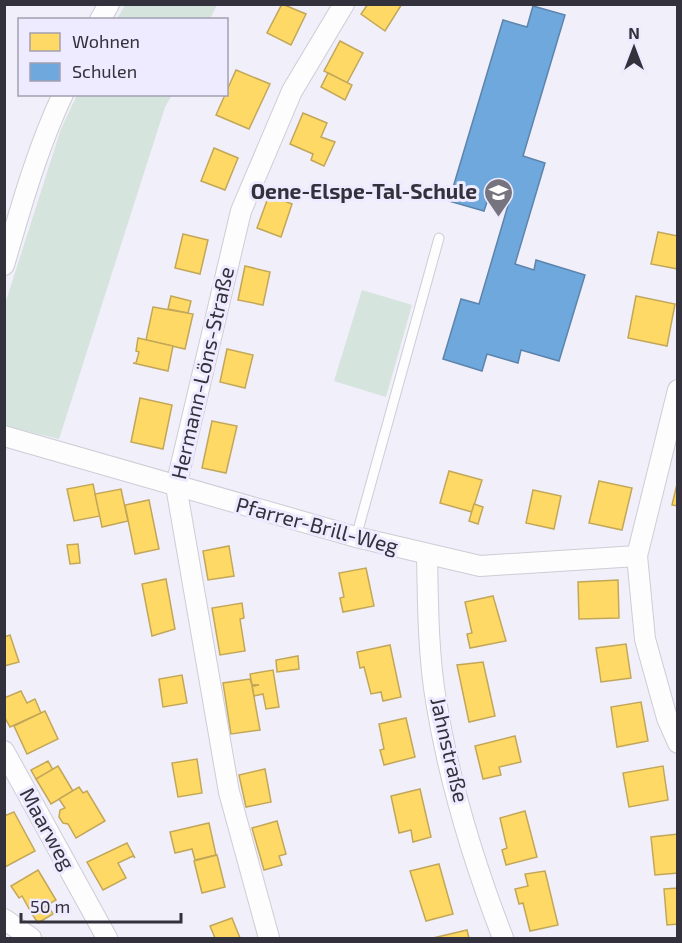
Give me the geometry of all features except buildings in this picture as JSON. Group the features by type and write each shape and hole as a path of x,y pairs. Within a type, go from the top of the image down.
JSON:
{"street":[{"path":"101,18 109,4"},
{"name":"Hermann-Löns-Straße","path":"269,939 229,792 176,486 241,211 292,92 344,4"},
{"path":"4,265 50,121 62,96"},
{"path":"678,390 637,556 645,639 667,718 678,743"},
{"name":"Pfarrer-Brill-Weg","path":"4,436 356,537 480,566 637,556"},
{"name":"Jahnstraße","path":"427,555 428,630 436,701 454,784 503,939"},
{"name":"Maarweg","path":"4,751 107,939"},
{"path":"4,919 32,939"}],"lane":[{"path":"356,537 439,238"}],"shaded area":[{"path":"125,4 217,5 210,18 118,18"},
{"path":"77,96 171,96 165,107 59,439 5,426 5,304 61,129"},
{"path":"362,290 412,305 386,397 334,381"}],"place":[{"name":"Oene-Elspe-Tal-Schule","path":"498,218"}]}
